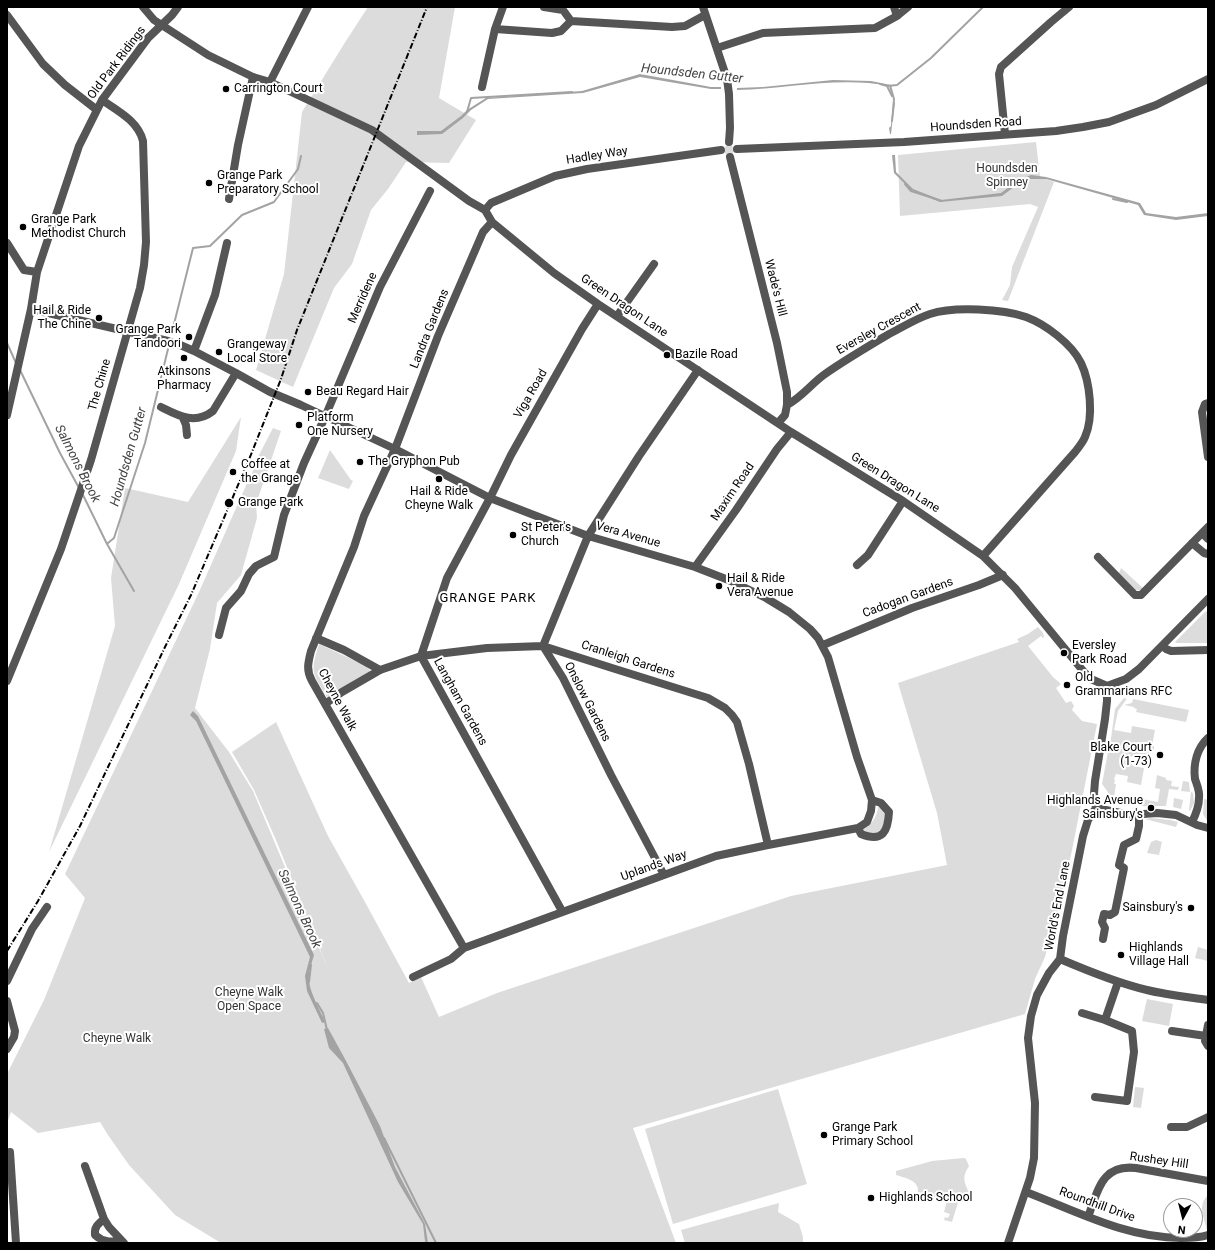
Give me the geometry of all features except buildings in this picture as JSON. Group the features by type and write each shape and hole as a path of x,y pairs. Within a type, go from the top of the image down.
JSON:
{"street":[{"name":"Green Dragon Lane","path":"144,7 154,20 208,55 253,77 270,82 372,130 469,201 485,210 492,222 554,273 598,304 791,432 903,501 983,556 1015,588 1084,672 1091,679 1107,686"},
{"name":"Old Park Ridings","path":"7,415 31,309 37,275 79,146 102,100 148,38 172,16 178,7"},
{"path":"270,82 308,7"},
{"path":"482,87 495,29 503,7"},
{"path":"544,7 563,10 571,21"},
{"path":"703,7 727,79 729,94 729,142"},
{"path":"894,7 897,16"},
{"path":"717,48 764,33 876,28 897,16 908,7"},
{"path":"1005,134 999,74 1000,67 1069,7"},
{"path":"7,15 43,64 65,85 97,110"},
{"path":"495,29 552,33 561,30 571,21 672,27 684,26 706,15"},
{"path":"229,199 238,145 253,77"},
{"name":"Houndsden Road","path":"736,149 852,145 1062,130 1083,127 1109,122 1156,105 1208,79"},
{"name":"The Chine","path":"7,682 61,549 85,479 129,332 144,265 146,242 143,141 137,127 102,100"},
{"path":"729,142 734,144 736,149 735,155 730,158 724,156 722,150 724,144 729,142"},
{"name":"Hadley Way","path":"485,210 491,203 555,176 587,169 722,150"},
{"name":"Wade's Hill","path":"730,158 777,343 787,392 787,405"},
{"name":"Merridene","path":"219,635 226,608 241,591 249,574 256,566 274,557 284,516 304,463 380,287 430,191"},
{"name":"Landra Gardens","path":"396,449 438,336 482,232 492,222"},
{"path":"7,243 24,270 37,275"},
{"path":"194,351 215,294 227,244"},
{"path":"617,316 654,264"},
{"name":"Viga Road","path":"490,498 511,454 582,329 598,304"},
{"name":"Vera Avenue","path":"31,309 168,341 194,351 270,392 396,449 490,498 588,536 695,568 731,581 766,598 789,612 810,629 822,645 828,657 857,757 872,800"},
{"name":"Eversley Crescent","path":"787,405 797,400 824,375 871,345 918,318 932,313 961,310 1000,311 1016,314 1043,326 1056,335 1070,346 1086,372 1089,427 1085,438 1075,452 983,556"},
{"path":"543,646 588,536 639,456 698,370"},
{"path":"161,407 183,418 204,416 213,411 236,373"},
{"path":"1208,403 1204,404 1202,412 1208,457"},
{"path":"778,423 784,415 787,405"},
{"path":"183,418 186,425 187,435"},
{"name":"Maxim Road","path":"695,568 777,449 791,432"},
{"name":"Cheyne Walk","path":"396,449 364,516 354,547 316,638 308,664 308,674 464,948"},
{"name":"Langham Gardens","path":"490,498 447,578 421,656 562,911"},
{"path":"857,565 868,555 903,501"},
{"path":"1098,557 1135,595 1138,596 1145,592 1192,543 1206,533"},
{"path":"1192,543 1199,550 1208,554"},
{"name":"Cadogan Gardens","path":"822,645 912,608 980,585 1003,575"},
{"path":"1207,602 1133,674 1118,683 1107,686 1105,719 1094,794 1096,808 1122,813 1139,814 1157,812 1176,815 1197,825 1208,828"},
{"path":"316,638 351,654 380,670"},
{"name":"Cranleigh Gardens","path":"325,704 342,692 380,670 421,656 487,648 543,646 708,698 725,708 736,722 749,764 768,845"},
{"name":"Onslow Gardens","path":"543,646 563,678 611,776 664,875"},
{"path":"1163,646 1171,651 1208,650"},
{"path":"1192,822 1196,815 1199,797 1195,778 1196,757 1202,745 1208,738"},
{"path":"872,800 881,803 889,812 888,825 883,834 875,837 867,837 861,834 858,828 868,822 872,811 872,800"},
{"name":"World's End Lane","path":"1008,1243 1033,1168 1036,1129 1035,1103 1028,1038 1031,1016 1037,995 1049,973 1060,959 1063,936 1083,836 1088,820 1096,808"},
{"path":"1103,939 1105,928 1102,922 1104,914 1110,915 1115,912 1124,868 1119,865 1123,847 1125,844 1136,839 1139,826 1139,814"},
{"name":"Uplands Way","path":"413,977 455,957 464,948 716,856 858,828"},
{"path":"7,981 32,929 47,907"},
{"path":"1060,959 1118,982 1149,991 1208,1000"},
{"path":"1105,1020 1118,982"},
{"path":"7,1001 15,1031 14,1037 7,1048"},
{"path":"1082,1013 1105,1020 1132,1031 1134,1052 1127,1101 1095,1097"},
{"path":"1208,1025 1205,1041 1208,1046"},
{"path":"1172,1031 1206,1036"},
{"path":"1171,1127 1191,1126 1208,1117"},
{"path":"10,1152 16,1243"},
{"path":"85,1166 104,1219 109,1227 123,1242"},
{"name":"Rushey Hill","path":"1088,1217 1100,1185 1109,1174 1117,1169 1136,1168 1208,1181"},
{"name":"Roundhill Drive","path":"1026,1192 1110,1225 1152,1236 1193,1238 1208,1235"},
{"path":"104,1219 98,1223 95,1230 95,1235 101,1241 123,1242"}],"green space":[{"path":"368,7 455,7 439,98 476,120 449,163 406,162 388,189 371,210 352,264 334,288 293,387 256,370 284,274 302,112"},
{"name":"Houndsden Spinney","path":"1036,142 1040,177 1054,182 1008,301 1002,300 1010,285 1012,267 1038,207 1030,204 900,216 898,155"},
{"path":"727,145 731,145 733,146 733,154 727,155 724,152 724,148"},
{"path":"241,417 236,451 179,584 49,852 115,626 111,578 125,488 188,502"},
{"name":"Cheyne Walk Open Space","path":"273,428 281,431 256,504 257,518 241,575 217,603 210,649 195,708 229,752 253,791 330,974 276,840 254,790 232,752 276,722 328,836 409,983 421,977 439,1017 497,993 791,896 947,865 937,813 898,683 1019,642 1017,639 1038,627 1043,633 1044,637 1043,638 1041,636 1028,646 1053,677 1061,684 1056,688 1066,703 1071,701 1074,706 1072,710 1082,721 1097,724 1071,855 1058,910 1045,957 1035,979 1025,1014 633,1128 676,1243 221,1243 175,1215 129,1165 100,1122 38,1133 11,1112 7,1124 7,1074 44,1000 85,898 65,874 199,592 259,455"},
{"path":"330,450 353,481 349,489 318,478"},
{"path":"1121,568 1143,588 1141,590 1133,590 1119,573"},
{"path":"1206,611 1208,613 1208,643 1176,643 1175,642"},
{"path":"319,644 366,666 370,670 369,674 327,697 318,683 314,672 314,661"},
{"path":"1124,698 1127,699 1118,711 1114,730 1131,733 1132,726 1155,730 1152,746 1154,746 1154,750 1150,749 1148,757 1135,755 1130,757 1130,762 1133,766 1144,768 1141,785 1127,782 1128,776 1116,774 1114,779 1114,784 1116,784 1114,798 1124,800 1125,796 1158,802 1160,789 1155,788 1157,775 1166,778 1166,780 1172,781 1171,786 1179,787 1178,790 1169,789 1166,806 1143,806 1115,802 1102,784 1108,752 1114,753 1115,747 1110,746 1115,709"},
{"path":"1133,699 1189,710 1186,722 1136,712 1137,709 1134,707 1124,705 1132,703"},
{"path":"1183,781 1189,782 1190,792 1181,791"},
{"path":"1191,792 1193,793 1194,803 1190,811 1189,810"},
{"path":"1174,798 1183,800 1181,809 1173,807"},
{"path":"1204,799 1208,800 1208,822 1203,814"},
{"path":"878,807 882,808 886,815 882,831 871,835 861,831 868,827 873,821"},
{"path":"1152,818 1178,822 1176,827 1145,819"},
{"path":"1156,840 1162,842 1159,855 1147,853 1151,842"},
{"path":"1198,947 1208,950 1208,961 1195,958"},
{"path":"1147,999 1173,1004 1169,1026 1142,1021"},
{"path":"1135,1087 1144,1088 1141,1108 1133,1107"},
{"path":"778,1089 807,1184 673,1224 645,1129"},
{"path":"964,1158 969,1166 964,1178 968,1193 960,1196 952,1222 944,1220 945,1217 948,1218 950,1214 944,1212 947,1201 918,1192 918,1188 914,1182 896,1175 896,1171 932,1161"},
{"path":"1208,1195 1208,1230 1203,1216 1203,1203"},
{"path":"779,1203 778,1212 799,1224 803,1237 803,1243 685,1243 681,1230"}],"shaded area":[{"path":"640,74 711,87 721,87 721,89 711,89 640,77 583,93 488,99 471,110 442,134 417,135 417,131 441,131 467,110 486,98 582,91"},
{"path":"833,80 871,81 891,85 895,99 891,134 889,128 891,126 893,99 889,86 851,82 737,90 737,88"},
{"path":"892,155 895,155 896,172 913,189 941,200 1001,193 1017,181 1031,175 1046,177 1140,203 1146,213 1176,217 1208,213 1208,216 1176,220 1144,215 1138,205 1046,179 1030,179 1018,184 1002,196 940,202 911,190 894,173"},
{"path":"193,711 198,716 314,955 309,982 312,994 325,1022 322,1023 307,991 305,976 310,957 196,721 190,715"},
{"path":"328,1028 380,1126 395,1167 425,1224 428,1243 425,1241 423,1224 398,1182 343,1063 329,1048 324,1029"}],"waterway":[{"path":"880,84 887,86 897,85 931,58 983,7"},
{"name":"Houndsden Gutter","path":"887,86 892,96"},
{"name":"Houndsden Gutter","path":"467,112 471,98 572,92"},
{"name":"Houndsden Gutter","path":"892,121 894,103"},
{"name":"Houndsden Gutter","path":"172,332 193,248 210,246 242,215 274,202 298,169 301,156"},
{"name":"Houndsden Gutter","path":"905,184 911,191 942,201"},
{"name":"Houndsden Gutter","path":"1113,199 1127,202"},
{"name":"Salmons Brook","path":"7,343 16,363"},
{"name":"Houndsden Gutter","path":"108,543 114,538 145,443 168,349"},
{"name":"Salmons Brook","path":"20,370 60,453 79,488"},
{"name":"Salmons Brook","path":"82,493 107,544 134,591"},
{"name":"Salmons Brook","path":"309,982 311,965"},
{"name":"Salmons Brook","path":"317,1003 323,1013 327,1030"},
{"name":"Salmons Brook","path":"384,1138 436,1243"}],"railway":[{"path":"7,951 38,901 80,826 191,595 250,457 281,379 297,330 427,7"}],"place":[{"name":"Carrington Court","path":"226,89"},
{"name":"Grange Park Preparatory School","path":"209,183"},
{"name":"Grange Park Methodist Church","path":"23,227"},
{"name":"Hail & Ride The Chine","path":"99,318"},
{"name":"Grange Park Tandoori","path":"189,337"},
{"name":"Grangeway Local Store","path":"219,352"},
{"name":"Bazile Road","path":"667,355"},
{"name":"Atkinsons Pharmacy","path":"184,358"},
{"name":"Beau Regard Hair","path":"308,392"},
{"name":"Platform One Nursery","path":"299,425"},
{"name":"The Gryphon Pub","path":"360,462"},
{"name":"Coffee at the Grange","path":"233,472"},
{"name":"Hail & Ride Cheyne Walk","path":"439,479"},
{"name":"Grange Park","path":"229,503"},
{"name":"St Peter's Church","path":"513,535"},
{"name":"Hail & Ride Vera Avenue","path":"719,586"},
{"name":"Eversley Park Road","path":"1064,653"},
{"name":"Old Grammarians RFC","path":"1067,685"},
{"name":"Blake Court (1-73)","path":"1160,755"},
{"name":"Highlands Avenue Sainsbury's","path":"1151,808"},
{"name":"Sainsbury's","path":"1191,908"},
{"name":"Highlands Village Hall","path":"1121,955"},
{"name":"Grange Park Primary School","path":"824,1135"},
{"name":"Highlands School","path":"871,1198"}],"district":[{"name":"GRANGE PARK","path":"488,599"}]}
